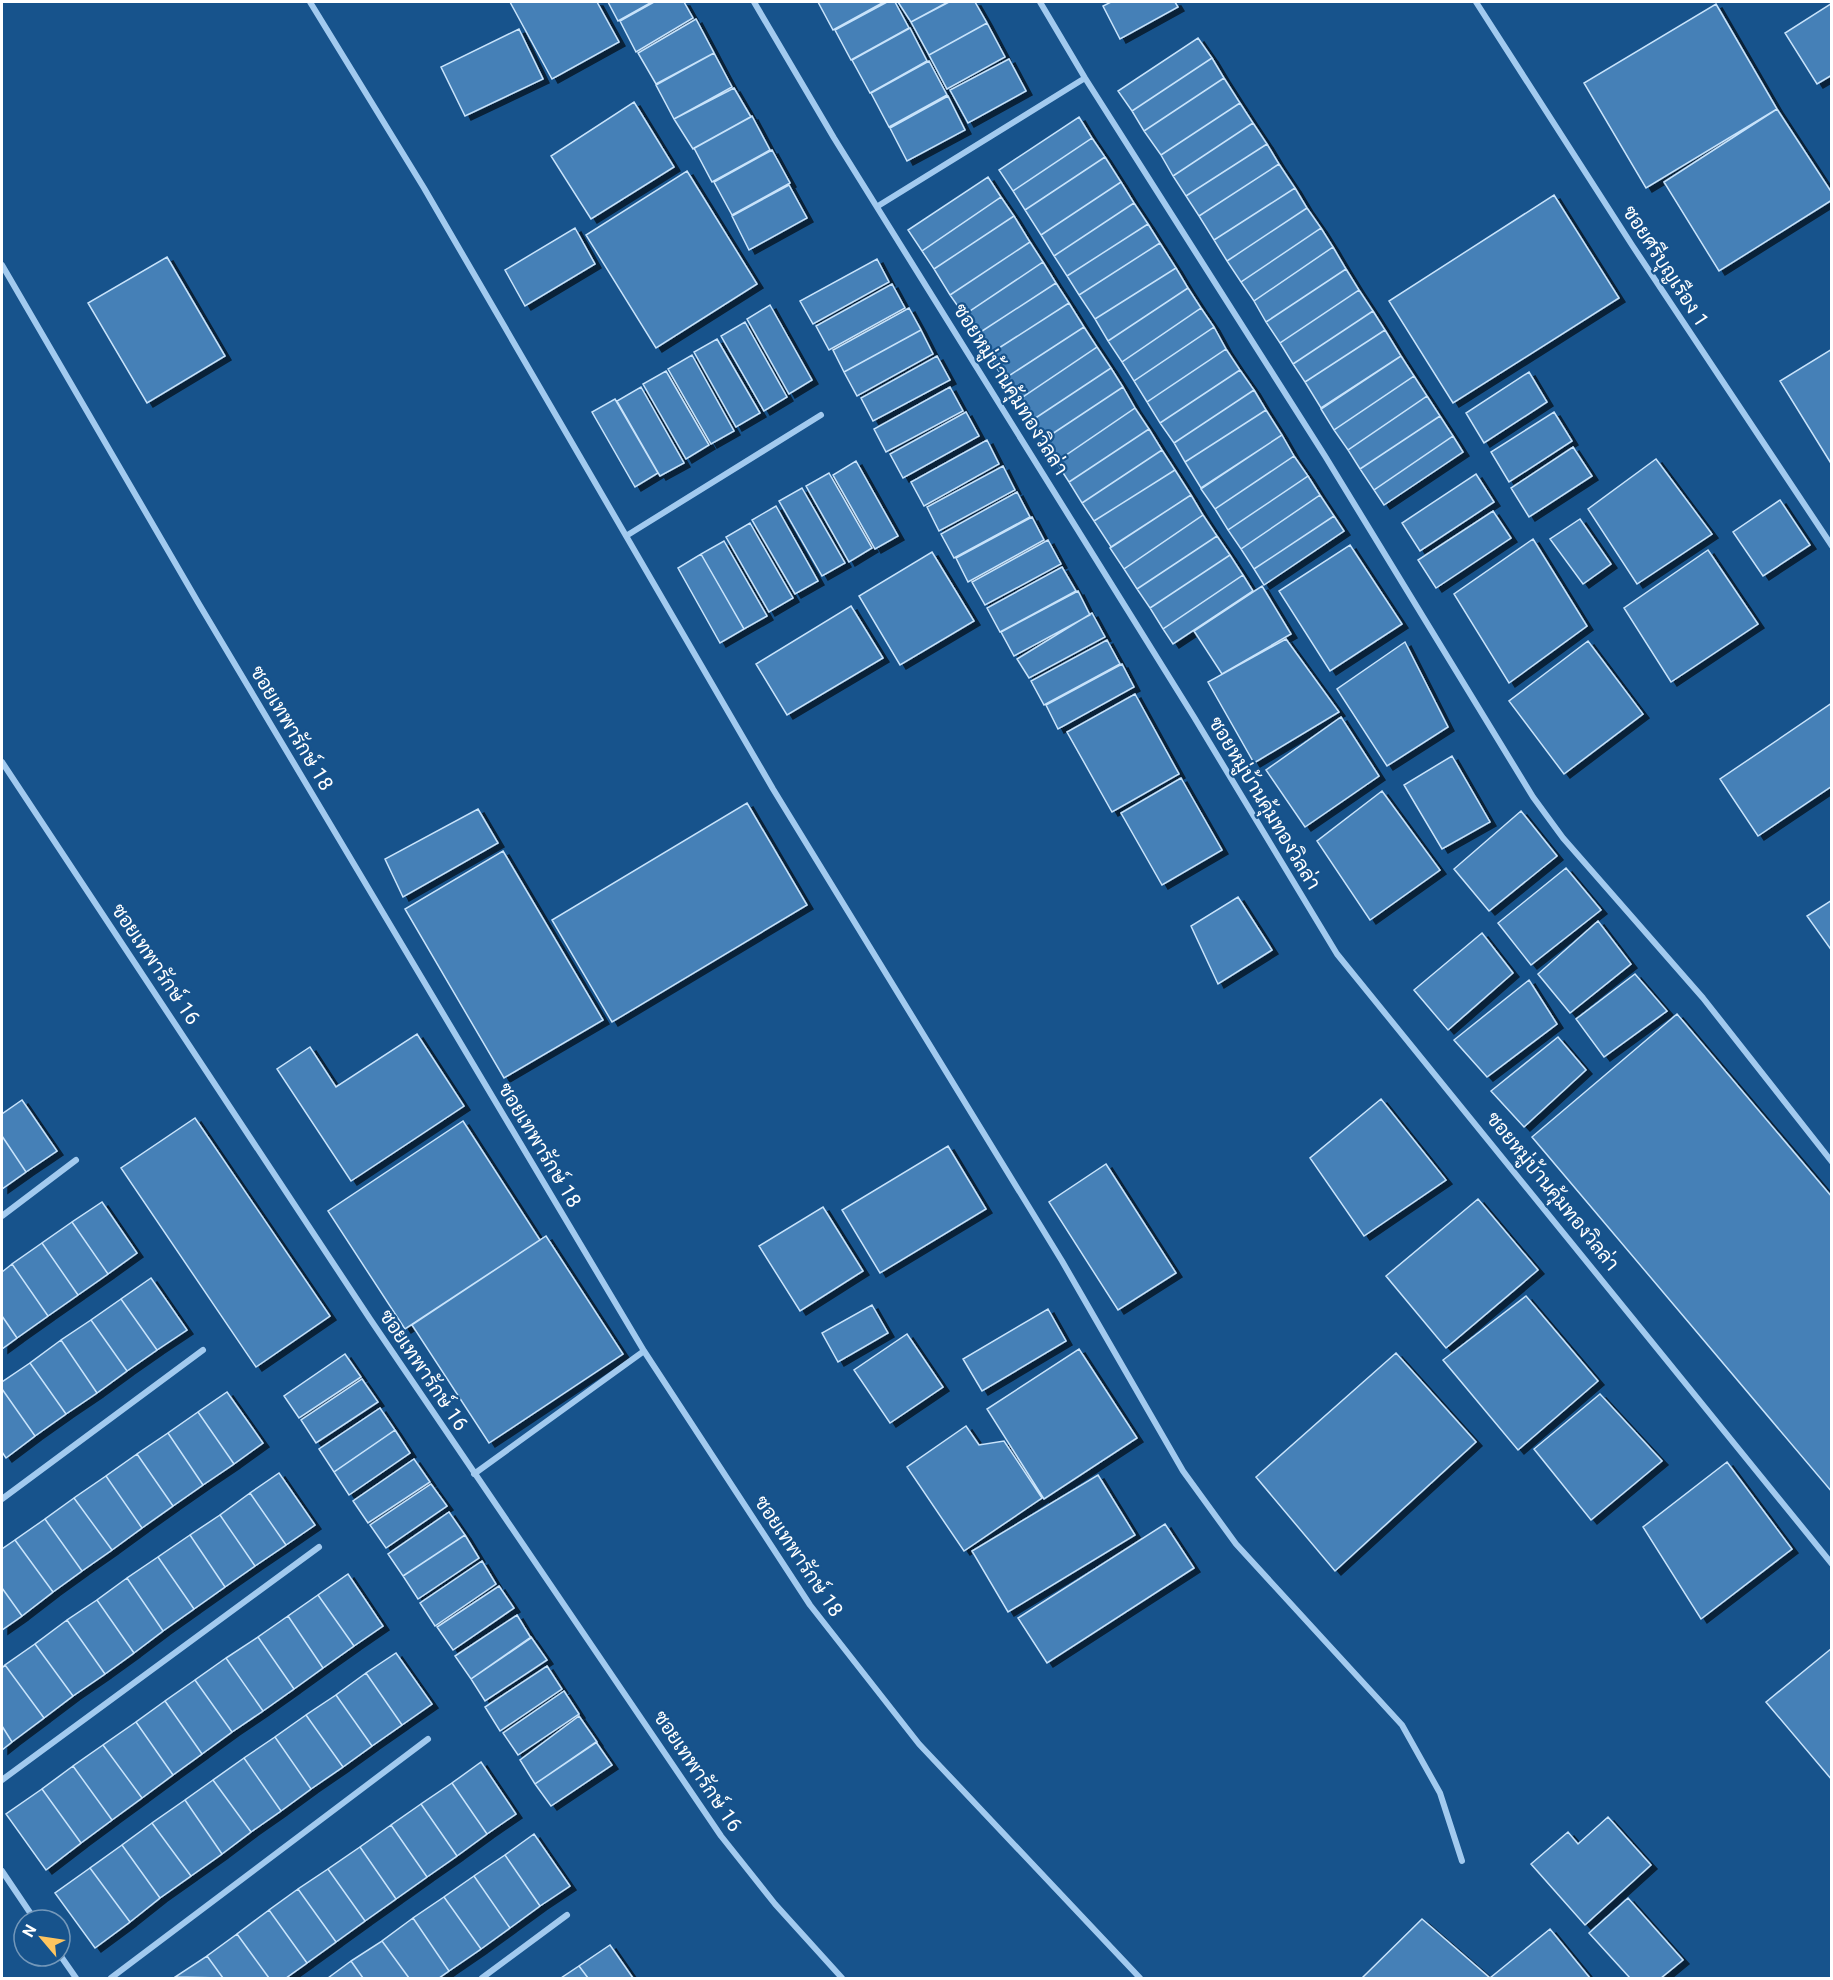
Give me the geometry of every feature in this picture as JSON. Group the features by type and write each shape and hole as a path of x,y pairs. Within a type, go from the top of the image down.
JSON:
{"street":[{"path":"310,2 424,188 773,789 1062,1261 1184,1471 1236,1544 1402,1725 1440,1793 1462,1862"},
{"name":"ซอยหมู่บ้านคุ้มทองวิลล่า","path":"754,2 834,138 1337,954 1832,1564"},
{"path":"1040,2 1085,78 1325,456 1533,797 1563,838 1703,998 1832,1162"},
{"name":"ซอยศรีบุญเรือง 1","path":"1476,2 1632,245 1832,546"},
{"path":"878,206 1085,78"},
{"name":"ซอยเทพารักษ์ 18","path":"2,265 199,604 644,1351 810,1605 919,1744 1140,1978"},
{"path":"626,536 821,415"},
{"name":"ซอยเทพารักษ์ 16","path":"2,762 474,1474 721,1836 775,1904 843,1978"},
{"path":"2,1216 76,1160"},
{"path":"2,1499 203,1350"},
{"path":"474,1474 644,1351"},
{"path":"2,1780 319,1547"},
{"path":"111,1978 428,1739"},
{"path":"2,1872 27,1908"},
{"path":"482,1978 567,1915"}],"building":[{"path":"510,2 597,2 619,42 552,79"},
{"path":"608,2 652,2 618,21"},
{"path":"654,2 684,2 693,18 636,52 620,21"},
{"path":"818,2 884,2 833,30"},
{"path":"887,2 895,2 909,28 851,60 835,30"},
{"path":"898,2 948,2 911,22"},
{"path":"949,2 975,2 987,23 929,55 911,22"},
{"path":"1111,2 1175,2 1178,7 1120,39 1103,6"},
{"path":"1832,3 1832,75 1817,84 1785,33"},
{"path":"1716,4 1777,109 1646,188 1584,83"},
{"path":"696,19 714,53 656,84 638,53"},
{"path":"987,23 1005,57 947,89 929,55"},
{"path":"910,28 927,61 870,93 852,60"},
{"path":"519,29 543,79 465,116 441,67"},
{"path":"1198,38 1212,58 1132,111 1118,91"},
{"path":"714,53 732,87 674,119 656,85"},
{"path":"1212,58 1224,78 1144,131 1132,111"},
{"path":"1009,59 1026,91 968,123 950,90"},
{"path":"929,61 947,95 889,127 871,93"},
{"path":"1224,78 1240,103 1161,155 1144,131"},
{"path":"734,88 751,117 693,149 674,119"},
{"path":"948,96 965,130 907,161 890,128"},
{"path":"634,102 674,167 591,219 551,156"},
{"path":"1240,103 1253,123 1173,176 1161,155"},
{"path":"1777,109 1832,193 1832,200 1719,271 1664,182"},
{"path":"752,116 770,150 712,182 694,148"},
{"path":"1079,117 1092,138 1013,191 999,170"},
{"path":"1253,123 1267,144 1186,196 1173,176"},
{"path":"1092,138 1105,157 1025,210 1013,191"},
{"path":"1267,144 1279,164 1199,216 1186,196"},
{"path":"772,150 790,183 732,215 714,182"},
{"path":"1105,157 1121,182 1041,235 1025,210"},
{"path":"1279,164 1295,188 1214,240 1199,216"},
{"path":"687,171 757,284 656,348 586,235"},
{"path":"988,177 1001,197 922,251 908,230"},
{"path":"1121,182 1134,203 1054,256 1041,235"},
{"path":"789,185 807,218 749,250 732,216"},
{"path":"1295,188 1307,208 1227,261 1214,240"},
{"path":"1554,195 1619,298 1453,403 1389,301"},
{"path":"1001,197 1014,216 934,269 922,251"},
{"path":"1134,203 1148,224 1067,276 1054,256"},
{"path":"1307,208 1321,228 1241,282 1227,261"},
{"path":"1014,216 1030,242 950,295 934,269"},
{"path":"1148,224 1160,243 1079,295 1067,276"},
{"path":"575,228 595,264 525,306 505,270"},
{"path":"1321,228 1333,247 1254,301 1241,282"},
{"path":"1030,242 1043,262 964,315 950,295"},
{"path":"1160,243 1176,268 1095,319 1079,295"},
{"path":"1333,247 1346,269 1266,322 1254,301"},
{"path":"167,257 225,356 147,403 88,303"},
{"path":"877,259 889,282 813,324 800,301"},
{"path":"1043,262 1056,283 976,335 964,315"},
{"path":"1176,268 1188,288 1108,341 1095,319"},
{"path":"1346,269 1359,290 1280,343 1266,322"},
{"path":"1056,283 1069,303 988,355 976,335"},
{"path":"892,284 905,308 829,350 816,326"},
{"path":"1188,288 1201,308 1122,362 1108,341"},
{"path":"1359,290 1373,311 1293,364 1280,343"},
{"path":"1069,303 1084,327 1004,379 988,355"},
{"path":"770,305 812,380 789,394 747,319"},
{"path":"909,308 921,330 844,372 833,350"},
{"path":"1201,308 1214,327 1134,381 1122,362"},
{"path":"1373,311 1385,330 1305,382 1293,364"},
{"path":"745,322 787,397 764,411 721,336"},
{"path":"1084,327 1097,347 1017,401 1004,379"},
{"path":"1214,327 1226,349 1147,402 1134,381"},
{"path":"921,330 933,354 857,396 844,372"},
{"path":"1385,330 1401,356 1321,408 1305,382"},
{"path":"717,339 760,413 736,427 694,352"},
{"path":"1097,347 1111,368 1031,421 1017,401"},
{"path":"1226,349 1240,370 1160,423 1147,402"},
{"path":"1832,349 1832,465 1780,381"},
{"path":"692,355 734,431 711,444 668,369"},
{"path":"937,356 950,380 873,421 861,398"},
{"path":"1401,356 1414,376 1334,430 1321,409"},
{"path":"1111,368 1123,387 1043,440 1031,421"},
{"path":"1240,370 1254,390 1174,443 1160,423"},
{"path":"666,371 709,445 686,459 643,384"},
{"path":"1529,372 1547,402 1484,443 1466,413"},
{"path":"1414,376 1427,396 1348,450 1334,430"},
{"path":"641,387 684,463 660,476 617,401"},
{"path":"950,387 963,411 886,452 874,429"},
{"path":"1123,387 1135,408 1056,462 1043,440"},
{"path":"1254,390 1266,410 1185,462 1174,443"},
{"path":"1427,396 1440,416 1360,469 1348,450"},
{"path":"615,399 658,473 635,487 592,412"},
{"path":"1135,408 1149,429 1069,482 1056,462"},
{"path":"1266,410 1282,435 1201,488 1185,462"},
{"path":"966,412 979,436 903,478 890,454"},
{"path":"1554,412 1572,441 1509,482 1491,452"},
{"path":"1440,416 1453,436 1374,490 1360,469"},
{"path":"1149,429 1162,450 1082,503 1069,482"},
{"path":"1282,435 1294,456 1215,509 1201,489"},
{"path":"1453,436 1463,452 1384,505 1374,490"},
{"path":"987,440 999,464 924,506 911,482"},
{"path":"1573,447 1592,476 1529,517 1511,488"},
{"path":"1162,450 1175,470 1094,521 1082,503"},
{"path":"1294,456 1308,476 1228,530 1215,509"},
{"path":"1656,459 1712,534 1637,584 1588,509"},
{"path":"856,461 898,536 875,549 833,475"},
{"path":"1003,466 1015,490 939,531 927,507"},
{"path":"1175,470 1191,495 1111,547 1094,521"},
{"path":"829,473 872,548 849,562 806,486"},
{"path":"1476,474 1494,502 1420,551 1402,523"},
{"path":"1308,476 1320,495 1241,549 1228,530"},
{"path":"802,488 845,563 822,576 779,501"},
{"path":"1017,492 1030,517 954,558 941,534"},
{"path":"1191,495 1203,515 1124,569 1110,548"},
{"path":"1320,495 1334,516 1254,569 1241,549"},
{"path":"1780,500 1810,545 1763,576 1733,532"},
{"path":"776,506 818,581 795,594 752,520"},
{"path":"1493,511 1511,538 1436,588 1418,560"},
{"path":"1203,515 1217,536 1137,589 1124,569"},
{"path":"1334,516 1344,531 1264,585 1254,569"},
{"path":"1032,517 1044,540 968,582 956,558"},
{"path":"1580,519 1611,564 1583,584 1550,539"},
{"path":"750,523 793,598 769,612 726,537"},
{"path":"1217,536 1230,555 1150,608 1137,589"},
{"path":"1533,539 1587,626 1509,683 1454,594"},
{"path":"1048,540 1061,564 985,605 972,582"},
{"path":"724,541 767,616 744,629 701,554"},
{"path":"1350,545 1402,624 1330,671 1279,591"},
{"path":"1708,550 1758,624 1671,682 1624,608"},
{"path":"932,552 974,621 900,665 859,596"},
{"path":"701,554 744,629 720,643 678,568"},
{"path":"1230,555 1243,575 1163,629 1150,608"},
{"path":"1062,567 1076,591 1000,632 987,608"},
{"path":"1243,575 1253,591 1173,644 1163,629"},
{"path":"1262,586 1291,634 1222,674 1194,631"},
{"path":"1078,591 1090,615 1014,656 1001,632"},
{"path":"851,606 883,658 787,715 756,664"},
{"path":"1092,613 1105,637 1029,678 1017,659"},
{"path":"1286,639 1339,712 1254,763 1208,682"},
{"path":"1107,640 1120,664 1044,705 1031,681"},
{"path":"1588,641 1643,714 1564,774 1509,701"},
{"path":"1405,642 1448,727 1387,766 1337,689"},
{"path":"1122,664 1134,687 1058,729 1046,705"},
{"path":"1135,694 1179,774 1112,812 1067,732"},
{"path":"1832,703 1832,786 1758,836 1720,779"},
{"path":"1341,717 1379,776 1305,827 1266,770"},
{"path":"1452,756 1490,822 1442,849 1404,785"},
{"path":"1181,778 1222,850 1162,885 1121,813"},
{"path":"1382,791 1440,870 1370,920 1317,841"},
{"path":"747,803 807,905 612,1022 552,920"},
{"path":"478,809 498,843 403,897 385,859"},
{"path":"1521,811 1557,856 1489,911 1454,869"},
{"path":"503,851 603,1020 504,1078 405,909"},
{"path":"1566,868 1601,910 1531,965 1498,923"},
{"path":"1238,897 1272,950 1218,984 1191,926"},
{"path":"1832,900 1832,951 1807,916"},
{"path":"1598,921 1631,964 1570,1013 1538,974"},
{"path":"1482,933 1513,973 1448,1030 1414,990"},
{"path":"1635,974 1667,1011 1604,1057 1576,1019"},
{"path":"1529,980 1557,1024 1487,1077 1454,1040"},
{"path":"1677,1014 1832,1197 1832,1492 1532,1137"},
{"path":"417,1034 464,1106 351,1181 277,1069 310,1047 336,1087"},
{"path":"1558,1037 1586,1070 1524,1127 1491,1091"},
{"path":"1381,1099 1446,1180 1364,1236 1310,1158"},
{"path":"22,1100 57,1151 26,1172 2,1136 2,1114"},
{"path":"195,1118 330,1316 256,1367 121,1168"},
{"path":"463,1121 540,1240 405,1329 328,1211"},
{"path":"2,1136 26,1172 2,1189"},
{"path":"948,1146 986,1209 880,1273 842,1210"},
{"path":"1106,1164 1176,1273 1118,1310 1049,1202"},
{"path":"1478,1199 1538,1270 1446,1348 1386,1276"},
{"path":"102,1202 137,1253 108,1274 72,1222"},
{"path":"823,1207 863,1271 800,1311 759,1246"},
{"path":"72,1222 108,1274 78,1295 42,1243"},
{"path":"546,1236 623,1354 489,1443 412,1325"},
{"path":"42,1243 78,1295 48,1316 12,1264"},
{"path":"12,1264 48,1316 17,1338 2,1316 2,1272"},
{"path":"151,1278 187,1330 157,1350 121,1299"},
{"path":"1526,1296 1598,1381 1518,1450 1443,1360"},
{"path":"121,1299 157,1350 127,1371 91,1320"},
{"path":"872,1305 888,1333 838,1362 822,1333"},
{"path":"1048,1309 1066,1341 982,1391 963,1359"},
{"path":"2,1316 17,1338 2,1349"},
{"path":"91,1320 127,1371 97,1393 61,1340"},
{"path":"907,1334 943,1387 890,1423 854,1370"},
{"path":"61,1340 97,1393 66,1414 30,1363"},
{"path":"1079,1349 1137,1438 1044,1499 987,1409"},
{"path":"1396,1353 1476,1442 1335,1571 1256,1477"},
{"path":"345,1354 361,1377 299,1418 284,1396"},
{"path":"30,1363 66,1414 35,1436 2,1389 2,1382"},
{"path":"362,1379 378,1402 316,1443 301,1420"},
{"path":"2,1389 35,1436 6,1458 2,1452"},
{"path":"227,1392 263,1443 234,1464 198,1412"},
{"path":"1600,1394 1662,1461 1591,1520 1534,1449"},
{"path":"380,1408 395,1430 334,1472 319,1449"},
{"path":"198,1412 234,1464 203,1485 168,1433"},
{"path":"966,1426 979,1445 1004,1441 1042,1498 964,1551 907,1467"},
{"path":"395,1430 410,1453 349,1495 334,1472"},
{"path":"168,1433 203,1485 173,1506 137,1454"},
{"path":"137,1454 173,1506 142,1528 106,1476"},
{"path":"414,1459 430,1482 368,1523 353,1501"},
{"path":"1727,1462 1792,1549 1701,1619 1643,1527"},
{"path":"279,1473 315,1525 286,1545 250,1493"},
{"path":"1098,1475 1135,1535 1008,1612 972,1551"},
{"path":"106,1476 142,1528 112,1550 74,1498"},
{"path":"431,1484 447,1506 386,1548 370,1525"},
{"path":"250,1493 286,1545 255,1566 220,1515"},
{"path":"74,1498 112,1550 82,1571 45,1519"},
{"path":"449,1512 465,1535 403,1576 388,1554"},
{"path":"220,1515 255,1566 225,1587 190,1535"},
{"path":"45,1519 82,1571 53,1592 15,1540"},
{"path":"1165,1524 1194,1568 1047,1663 1018,1618"},
{"path":"190,1535 225,1587 194,1609 158,1557"},
{"path":"465,1535 479,1558 418,1599 403,1576"},
{"path":"15,1540 53,1592 22,1616 2,1588 2,1549"},
{"path":"158,1557 194,1609 163,1631 127,1578"},
{"path":"482,1561 496,1584 435,1626 420,1603"},
{"path":"348,1574 383,1626 354,1646 318,1595"},
{"path":"127,1578 163,1631 134,1653 97,1600"},
{"path":"499,1586 514,1608 453,1650 437,1627"},
{"path":"2,1588 22,1616 2,1630"},
{"path":"318,1595 354,1646 323,1668 288,1616"},
{"path":"97,1600 134,1653 105,1674 67,1620"},
{"path":"517,1615 531,1638 471,1679 455,1656"},
{"path":"288,1616 323,1668 294,1689 258,1637"},
{"path":"67,1620 105,1674 73,1696 35,1644"},
{"path":"258,1637 294,1689 263,1711 226,1658"},
{"path":"531,1637 547,1660 485,1701 471,1679"},
{"path":"35,1644 73,1696 44,1718 5,1665"},
{"path":"1832,1648 1832,1780 1766,1702"},
{"path":"396,1653 432,1704 402,1725 366,1673"},
{"path":"226,1658 263,1711 232,1732 195,1680"},
{"path":"5,1665 44,1718 12,1742 2,1726 2,1668"},
{"path":"547,1666 562,1689 500,1731 485,1707"},
{"path":"366,1673 402,1725 372,1746 336,1695"},
{"path":"195,1680 232,1732 202,1754 165,1701"},
{"path":"564,1691 579,1714 518,1755 503,1733"},
{"path":"336,1695 372,1746 343,1767 306,1715"},
{"path":"165,1701 202,1754 173,1775 136,1722"},
{"path":"306,1715 343,1767 311,1789 275,1737"},
{"path":"579,1716 597,1742 535,1784 520,1760"},
{"path":"136,1722 173,1775 142,1798 103,1745"},
{"path":"2,1726 12,1742 2,1750"},
{"path":"275,1737 311,1789 281,1811 244,1758"},
{"path":"596,1742 612,1765 551,1806 535,1784"},
{"path":"103,1745 142,1798 112,1820 73,1766"},
{"path":"244,1758 281,1811 251,1832 213,1780"},
{"path":"481,1762 516,1814 487,1834 452,1783"},
{"path":"73,1766 112,1820 81,1843 42,1789"},
{"path":"213,1780 251,1832 222,1854 185,1800"},
{"path":"452,1783 487,1834 457,1856 421,1804"},
{"path":"42,1789 81,1843 46,1870 6,1814"},
{"path":"185,1800 222,1854 191,1876 152,1823"},
{"path":"421,1804 457,1856 427,1877 391,1825"},
{"path":"1608,1817 1651,1865 1585,1925 1531,1864 1568,1832 1578,1844"},
{"path":"152,1823 191,1876 160,1898 122,1845"},
{"path":"391,1825 427,1877 396,1899 360,1847"},
{"path":"534,1834 570,1886 540,1906 505,1855"},
{"path":"122,1845 160,1898 130,1922 90,1868"},
{"path":"360,1847 396,1899 365,1921 328,1869"},
{"path":"505,1855 540,1906 510,1928 474,1876"},
{"path":"90,1868 130,1922 95,1948 72,1916 72,1908 66,1908 55,1893"},
{"path":"328,1869 365,1921 336,1942 298,1889"},
{"path":"474,1876 510,1928 481,1949 444,1897"},
{"path":"298,1889 336,1942 307,1963 269,1910"},
{"path":"444,1897 481,1949 449,1971 413,1918"},
{"path":"1628,1898 1683,1960 1661,1978 1630,1978 1589,1933"},
{"path":"269,1910 307,1963 286,1978 269,1978 237,1934"},
{"path":"413,1918 449,1971 439,1978 409,1978 382,1941"},
{"path":"1422,1919 1490,1978 1362,1978"},
{"path":"1550,1929 1590,1978 1490,1978"},
{"path":"237,1934 269,1978 223,1978 207,1956"},
{"path":"382,1941 409,1978 363,1978 351,1961"},
{"path":"610,1945 633,1978 588,1978 579,1966"},
{"path":"207,1956 223,1978 175,1977"},
{"path":"351,1961 363,1978 328,1978"},
{"path":"579,1966 588,1978 561,1978"}]}
